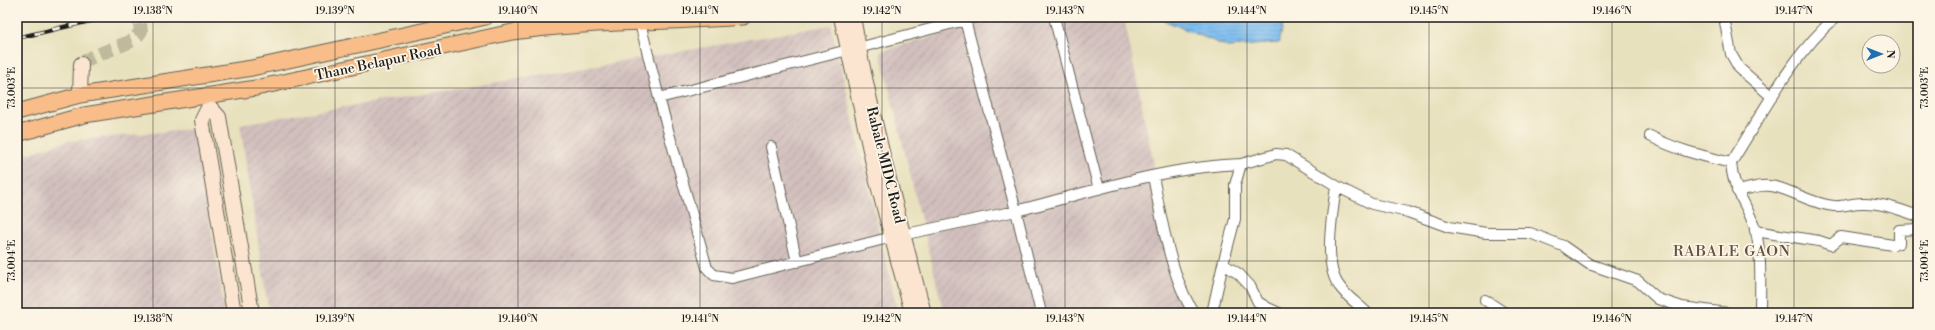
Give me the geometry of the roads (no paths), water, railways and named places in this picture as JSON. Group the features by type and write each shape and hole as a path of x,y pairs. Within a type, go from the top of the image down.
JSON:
{"main road":[{"name":"Thane Belapur Road","path":"17,112 80,95 252,68 486,17"},
{"name":"Thane Belapur Road","path":"17,134 84,115 208,101 312,76 512,32 553,26 743,17"}],"street":[{"name":"Rabale MIDC Road","path":"841,17 853,49 891,191 897,235 912,313"},
{"name":"Rabale MIDC Road","path":"853,17 853,49"},
{"path":"659,98 976,17"},
{"path":"1054,17 1099,189"},
{"path":"1724,17 1731,54 1739,68 1772,97"},
{"path":"1760,313 1759,255 1755,231 1732,178 1731,163 1772,97 1804,50 1836,17"},
{"path":"965,20 1016,211 1041,313"},
{"path":"640,23 659,98 707,268 714,275 732,278 897,235 1016,211 1153,176 1188,169 1241,164 1276,154 1286,155 1336,186 1372,204 1408,212 1449,227 1486,233 1530,233 1563,246 1589,264 1638,281 1658,299 1682,307 1728,313"},
{"path":"80,95 81,64"},
{"path":"208,101 202,120 234,313"},
{"path":"208,101 219,117 252,313"},
{"path":"1650,136 1667,145 1690,153 1731,163"},
{"path":"771,147 797,262"},
{"path":"1212,313 1235,219 1235,185 1241,164"},
{"path":"1153,176 1164,235 1181,285 1194,313"},
{"path":"1336,186 1331,232 1334,279 1340,288 1367,313"},
{"path":"1737,191 1762,186 1775,186 1803,199 1835,207 1844,204 1871,204 1905,211 1918,216"},
{"path":"1755,231 1819,241 1831,245 1841,237 1894,245 1899,243 1899,230 1918,229"},
{"name":"Rabale MIDC Road","path":"897,235 924,313"},
{"path":"1223,264 1239,274 1246,282 1258,302 1279,313"},
{"path":"1485,300 1505,313"}],"water":[{"path":"1156,17 1285,17 1279,43 1228,47"}],"tunnel":[{"path":"81,64 90,58 134,40 141,31 139,17"}],"railway":[{"path":"17,38 107,17"}],"district":[{"name":"RABALE GAON","path":"1732,251"}]}
